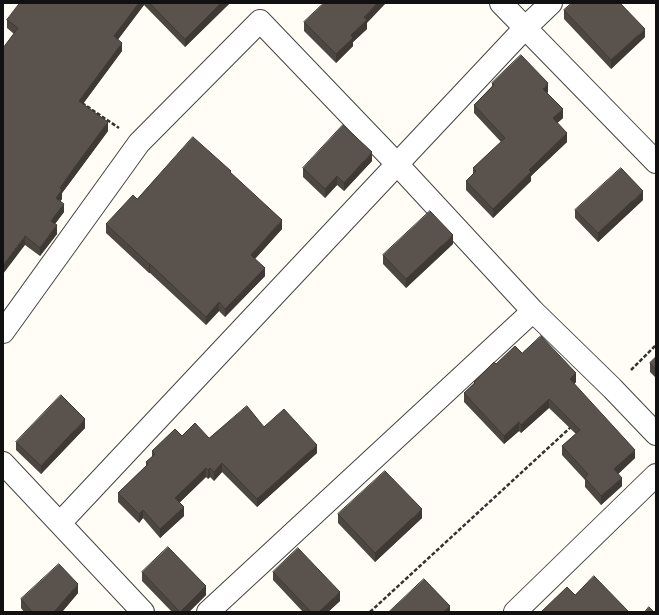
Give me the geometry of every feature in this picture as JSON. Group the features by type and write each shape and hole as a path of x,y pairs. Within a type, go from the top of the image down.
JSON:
{"street":[{"path":"501,3 656,162"},
{"path":"60,523 525,28 551,3"},
{"path":"3,332 139,143 260,21 397,164 533,311 612,388 656,434"},
{"path":"208,612 533,311"},
{"path":"3,463 143,612"},
{"path":"515,612 656,476"}],"path":[{"path":"81,102 139,143"},
{"path":"612,388 656,345"},
{"path":"370,612 572,426"}],"building":[{"path":"20,3 139,3 114,36 122,43 79,101 108,122 60,188 62,190 56,198 64,204 51,221 57,225 40,248 25,236 3,265 3,48 18,28 7,20"},
{"path":"150,3 221,3 185,39"},
{"path":"324,3 377,3 364,17 367,20 351,35 353,38 336,54 304,22"},
{"path":"572,3 620,3 645,29 611,60 564,10"},
{"path":"521,55 548,83 543,89 563,109 553,118 567,133 529,170 531,172 493,209 466,181 476,171 473,168 505,138 474,105 494,85 492,83"},
{"path":"343,125 372,152 344,183 337,176 325,189 303,168"},
{"path":"193,137 282,220 251,255 265,268 225,309 219,302 206,317 106,224 133,195 137,199"},
{"path":"621,168 643,191 598,233 575,210"},
{"path":"430,211 453,235 406,279 383,255"},
{"path":"541,336 576,373 570,379 635,450 614,469 622,478 601,496 585,478 588,474 562,446 580,430 549,399 521,425 519,422 504,436 464,393 494,362 496,364 515,346 522,353"},
{"path":"656,357 656,370 650,363"},
{"path":"61,395 85,419 41,466 16,442"},
{"path":"247,406 264,427 284,409 317,445 257,499 222,463 214,472 210,468 208,470 206,468 175,498 184,507 160,529 143,510 139,514 118,493 148,464 146,462 155,454 152,451 175,429 182,436 195,423 209,438"},
{"path":"385,471 422,509 375,553 338,514"},
{"path":"168,547 206,586 180,612 142,572"},
{"path":"298,548 340,592 319,612 311,612 273,572"},
{"path":"59,564 78,584 54,612 32,612 21,599"},
{"path":"594,576 629,612 541,612 567,587 575,595"},
{"path":"424,579 450,606 443,612 389,612"},
{"path":"649,607 654,612 645,612"}]}
